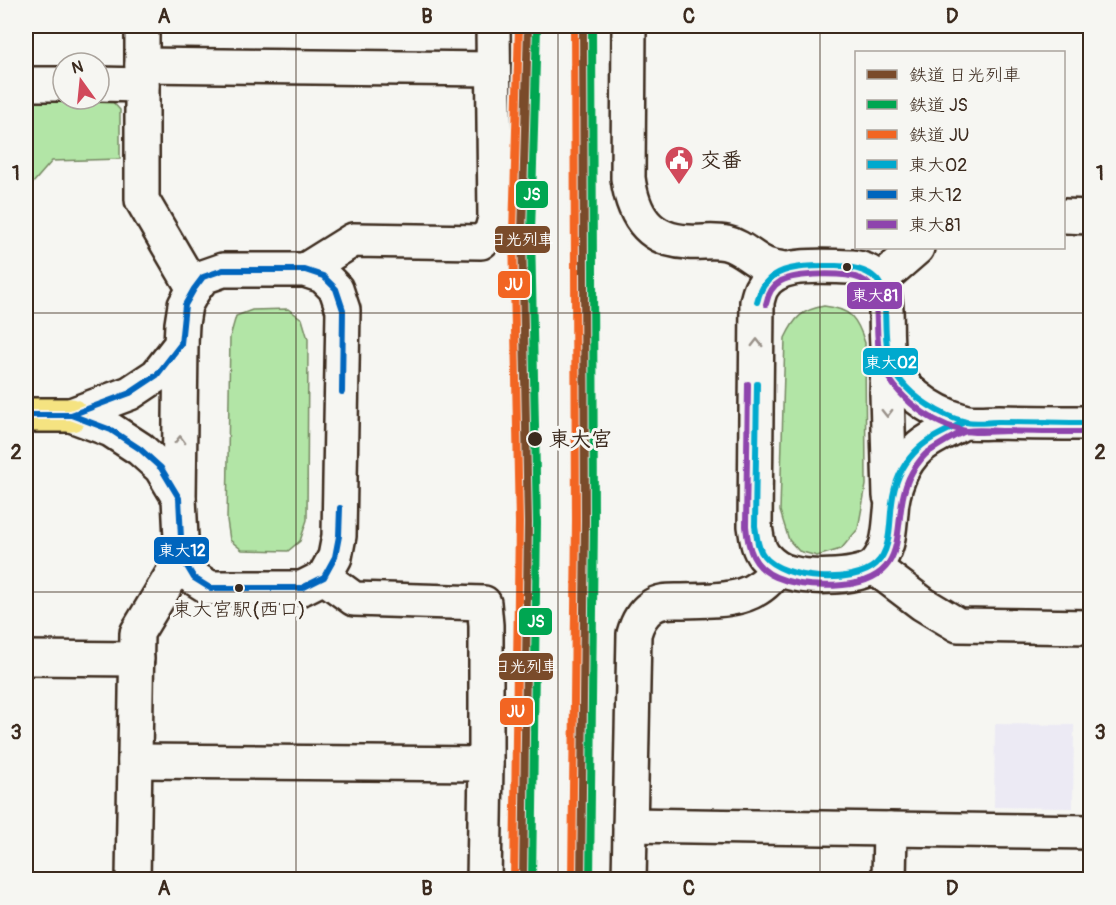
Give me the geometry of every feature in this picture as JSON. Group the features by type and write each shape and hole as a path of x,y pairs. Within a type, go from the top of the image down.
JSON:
{"main road":[{"path":"26,415 71,416"}],"street":[{"path":"142,26 142,200 194,289"},
{"path":"305,270 353,240 481,242 491,233 495,219 493,26"},
{"path":"629,26 628,178 631,200 646,225 664,237 676,241 725,243 736,246 767,265 784,269 864,268 879,281 886,309 889,354 886,394 890,534 886,550 874,567 850,575 792,574 777,568 765,558 757,546 755,526 757,302 761,288 771,276 784,269"},
{"path":"111,81 142,75 493,69"},
{"path":"26,84 51,84"},
{"path":"1065,216 1090,217"},
{"path":"879,281 916,249"},
{"path":"223,270 305,270 323,276 336,289 343,310 339,536 335,557 324,577 302,588 210,588 194,578 182,558 179,498 181,344 185,305 194,289 203,278 223,270"},
{"path":"71,416 130,393 157,375 181,344"},
{"path":"889,354 906,388 922,402 964,422 1090,423"},
{"path":"71,416 111,430 140,448 161,468 179,498"},
{"path":"891,509 895,485 906,464 920,447 964,422"},
{"path":"133,879 137,633 182,558"},
{"path":"874,567 923,604 958,625 1090,627"},
{"path":"628,879 634,634 639,619 650,608 662,601 727,600 743,596 771,579 777,568"},
{"path":"324,577 354,599 484,603 486,625 484,879"},
{"path":"26,658 137,659"},
{"path":"135,761 486,764"},
{"path":"630,825 1090,832"},
{"path":"889,879 890,829"}],"shaded area":[{"path":"995,724 1074,725 1073,808 994,807"}],"green space":[{"path":"26,100 51,100 51,111 111,111 111,100 120,110 120,159 52,161 26,191"},
{"path":"824,306 847,312 852,316 865,343 866,485 858,529 841,549 817,556 799,551 789,540 780,511 785,338 800,316"},
{"path":"288,309 302,319 308,339 307,520 300,541 288,551 242,550 230,540 227,520 230,337 236,316 252,310"}],"rail line":[{"name":"JU","path":"514,880 519,523 513,233 519,26"},
{"name":"日光列車","path":"523,880 528,523 522,233 528,26"},
{"name":"JS","path":"532,880 537,523 531,233 537,26"},
{"name":"JU","path":"572,880 576,520 574,26"},
{"name":"日光列車","path":"581,880 585,520 583,26"},
{"name":"JS","path":"590,880 594,520 592,26"}],"transit line":[{"name":"東大02","path":"757,302 768,280 784,271 796,268 836,266 871,274 879,283 883,293 888,352 893,368 908,389 928,405 951,417 970,423 1090,423"},
{"name":"東大12","path":"71,415 130,393 157,375 181,344 185,305 194,289 203,277 223,270 305,270 323,276 336,289 343,310 342,392"},
{"name":"東大81","path":"766,304 773,288 788,278 832,274 863,280 874,292 880,356 884,369 900,393 923,412 948,426 972,432 1007,431"},
{"name":"東大81","path":"748,384 746,526 750,550 757,563 768,573 801,584 843,585 868,579 884,569 893,556 902,502 907,484 916,466 931,450 953,437 976,430 1090,432"},
{"name":"東大02","path":"757,384 755,526 758,542 764,556 773,564 802,575 819,577 852,575 866,571 876,564 885,551 894,490 905,464 925,443 964,422"},
{"name":"東大12","path":"26,415 71,415 111,430 140,449 161,468 179,498 182,558 194,578 210,588 302,588 324,577 335,557 339,536 340,508"}],"place":[{"name":"交番","path":"679,186"},
{"name":"東大宮","path":"535,439"},
{"name":"東大宮駅(西口)","path":"239,588"}]}
